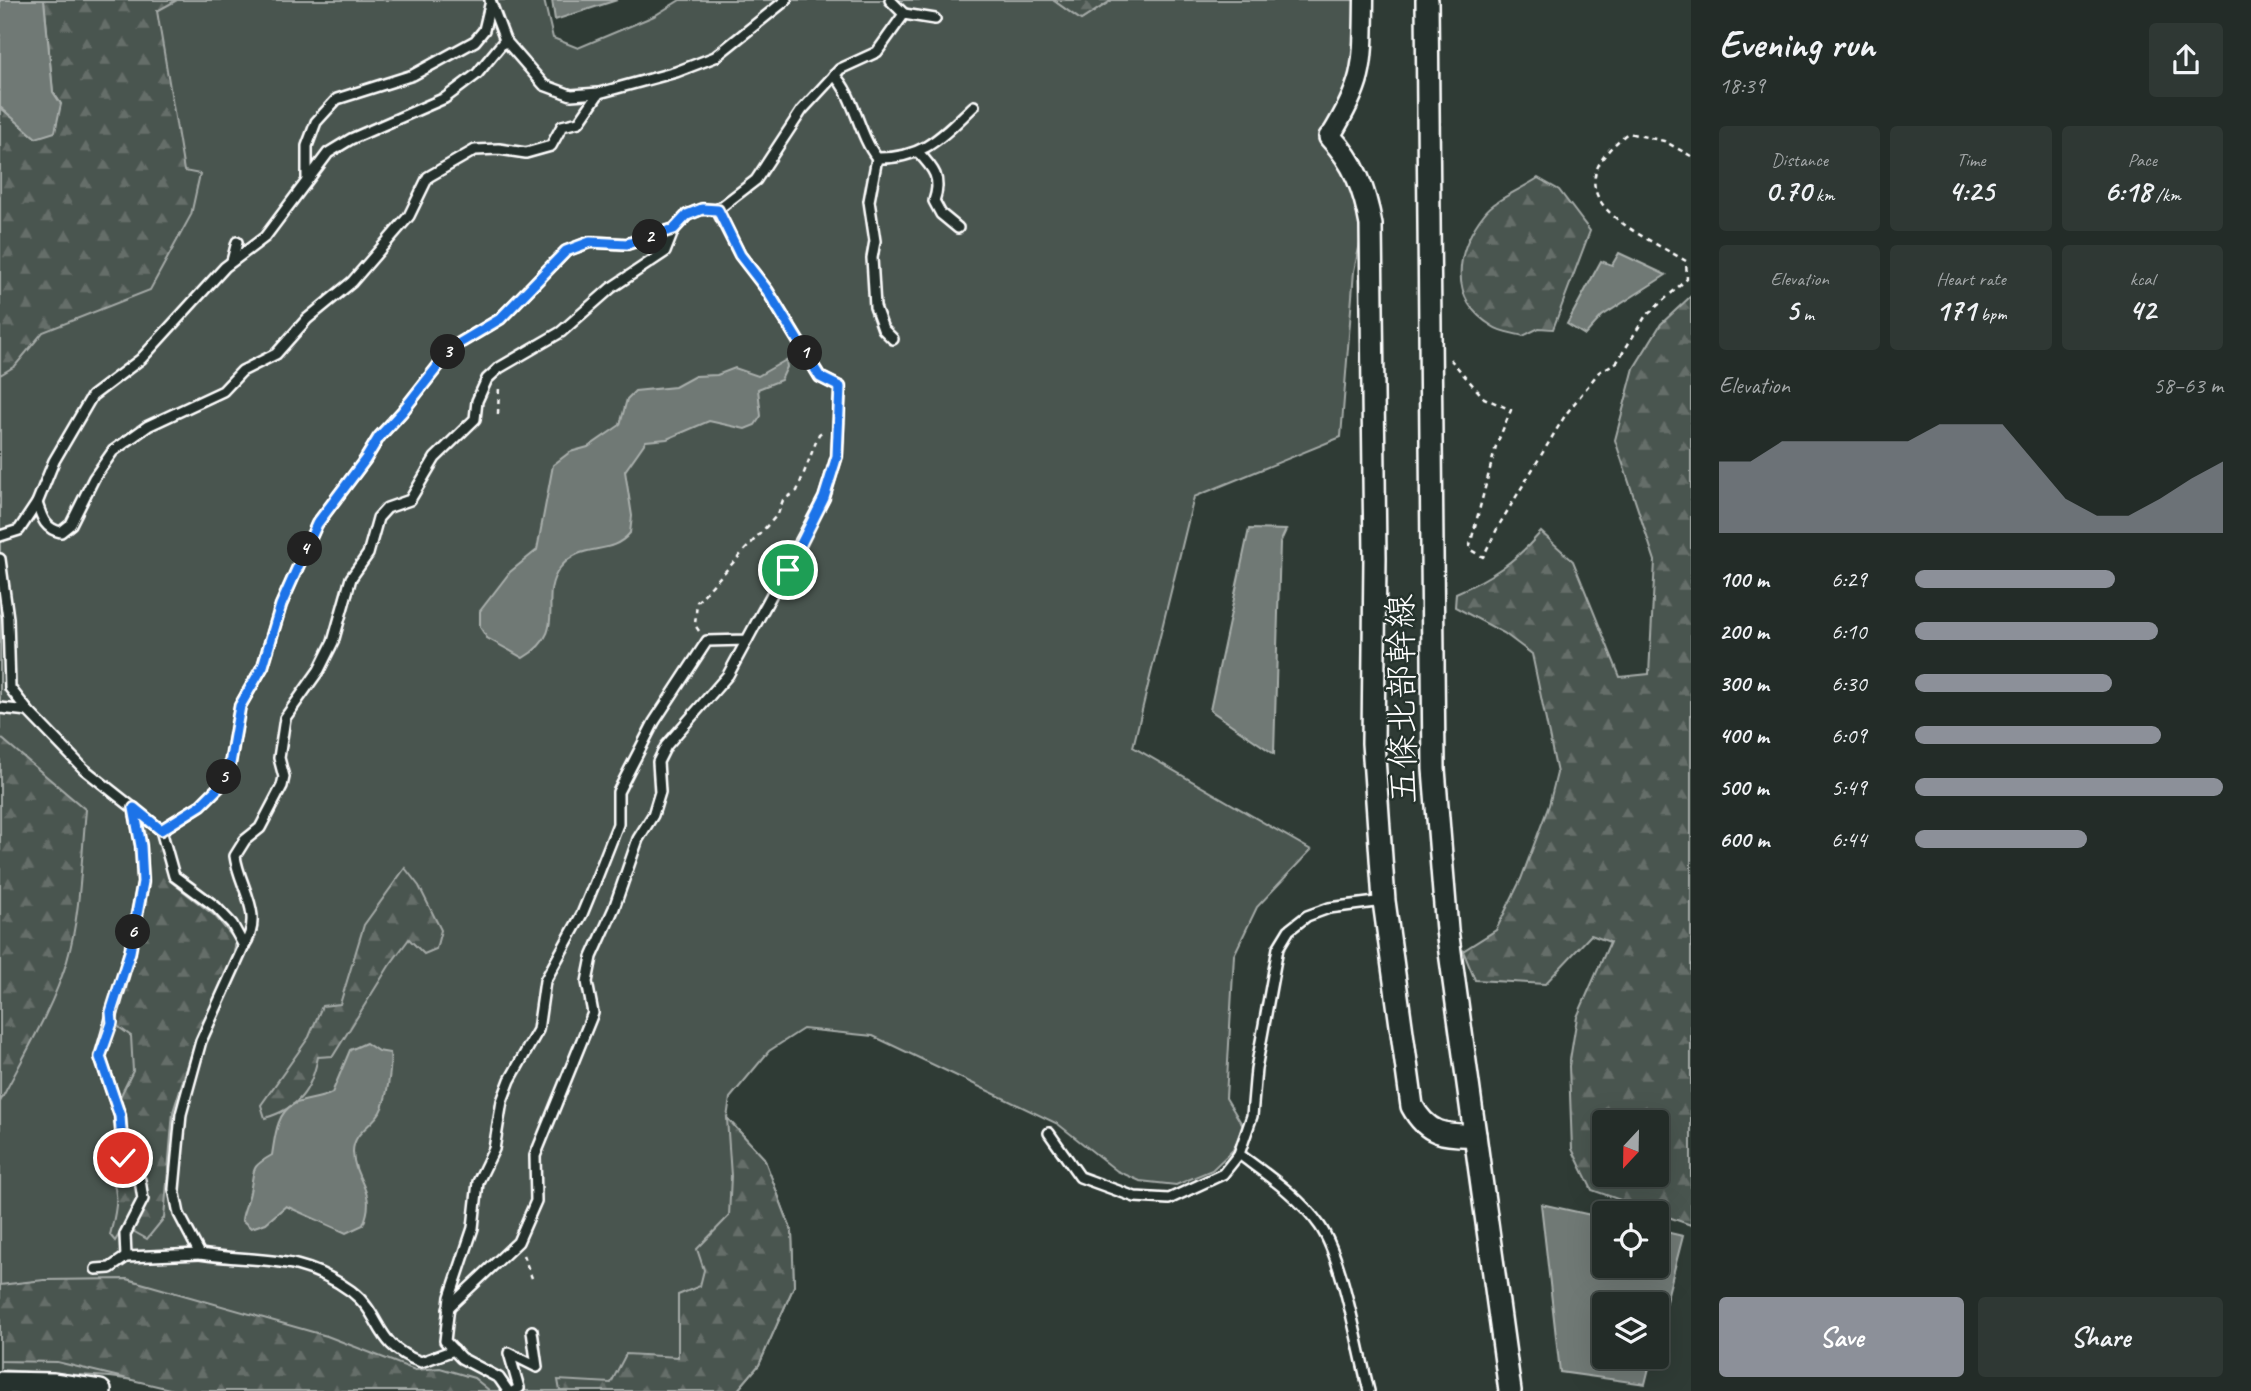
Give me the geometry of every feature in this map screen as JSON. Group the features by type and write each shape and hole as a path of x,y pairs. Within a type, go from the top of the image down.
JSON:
{"street":[{"path":"1364,0 1360,80 1353,99 1330,137 1342,149 1365,191 1371,225 1374,743 1384,901 1412,1106 1420,1122 1436,1132 1454,1136 1475,1135"},
{"name":"五條北部幹線","path":"1427,0 1434,769 1447,930 1510,1391"},
{"path":"0,1383 54,1384 100,1391"}],"lane":[{"path":"490,0 505,40 544,85 571,96 599,93 715,57 786,0"},
{"path":"307,180 307,146 316,122 337,99 413,75 475,41 484,30 490,0"},
{"path":"890,0 904,14 934,19"},
{"path":"200,1254 179,1214 174,1189 181,1114 201,1041 251,936 250,894 237,871 235,856 245,840 260,828 282,786 284,777 279,758 285,718 319,670 333,642 351,578 368,554 378,518 387,508 410,500 435,458 475,419 477,401 487,379 499,368 561,332 611,288 665,252 674,229 687,215 702,209 718,210 756,180 802,110 840,69 877,52 904,14"},
{"path":"0,537 19,530 37,503 54,461 92,396 141,359 186,306 232,261 265,237 294,202 328,153 351,139 445,98 477,74 505,40"},
{"path":"834,75 845,86 866,144 877,158 869,201 875,242 872,258 875,307 883,329 894,339"},
{"path":"37,503 43,521 52,530 61,532 71,524 94,478 113,451 148,426 223,391 242,371 276,354 307,319 352,282 409,216 428,177 475,150 499,149 526,153 551,146 562,126 579,121 599,93"},
{"path":"877,158 901,159 918,152 944,135 974,106"},
{"path":"918,152 937,174 939,186 934,201 941,214 958,228"},
{"path":"449,1308 518,1242 536,1201 535,1156 593,1013 587,982 593,957 660,792 658,762 666,746 729,675 824,498 837,456 840,387 820,377 767,290 740,255 718,210"},
{"path":"161,830 201,805 219,787 230,764 240,706 263,666 281,605 317,524 379,437 453,347 500,319 566,251 590,242 627,244 674,229"},
{"path":"232,261 236,242"},
{"path":"0,559 8,618 10,688 28,711 84,769 161,830 174,876 215,907 232,924 244,946"},
{"path":"508,1391 499,1378 461,1358 445,1341 450,1297 469,1247 478,1182 494,1149 502,1101 510,1080 538,1030 545,981 582,914 618,824 618,792 654,722 706,641 747,640"},
{"path":"0,708 28,711"},
{"path":"126,1257 125,1234 143,1199 140,1180 123,1158 120,1116 100,1057 112,1023 111,1012 130,952 143,882 141,846 134,808"},
{"path":"1049,1133 1080,1177 1150,1200 1169,1199 1223,1174 1240,1154 1252,1116 1256,1069 1278,948 1289,930 1307,916 1329,908 1384,901"},
{"path":"1240,1154 1280,1184 1320,1225 1332,1250 1369,1391"},
{"path":"96,1269 110,1268 126,1257 200,1254 295,1262 353,1292 374,1319 390,1347 405,1356 421,1363 454,1350"},
{"path":"514,1391 519,1388 509,1353 537,1367 532,1331"}],"path":[{"path":"1429,336 1484,398 1511,410 1496,446 1469,549 1483,557 1499,525 1566,415 1599,372 1617,362 1645,317 1687,279 1686,261 1610,216 1600,202 1593,180 1601,161 1612,145 1628,133 1664,141 1691,156"},
{"path":"498,414 499,368"},
{"path":"706,641 695,625 696,602 778,514 783,500 797,491 819,434 838,420"},
{"path":"518,1242 532,1279"}],"green space":[{"path":"0,0 544,0 553,38 578,48 654,16 680,0 1053,0 1081,20 1112,0 1367,0 1367,57 1332,153 1351,171 1363,229 1354,271 1341,437 1194,497 1133,747 1311,850 1257,907 1234,955 1226,1098 1243,1126 1233,1150 1212,1170 1176,1185 1140,1181 1117,1171 1058,1124 873,1036 803,1029 769,1051 730,1098 727,1118 764,1158 792,1232 794,1286 759,1365 737,1391 188,1391 188,1387 110,1377 0,1370"},
{"path":"44,0 177,0 157,11 184,171 200,174 191,215 150,290 43,332 15,366 0,375 0,107 36,138 61,104 53,92"},
{"path":"1053,0 1112,0 1081,20"},
{"path":"1538,178 1559,190 1590,231 1553,329 1539,328 1523,336 1495,328 1478,315 1462,288 1462,258 1474,228 1484,214 1502,199"},
{"path":"1691,296 1691,1225 1669,1217 1669,1201 1623,1201 1592,1190 1572,1149 1569,1066 1577,1017 1610,942 1591,935 1545,984 1475,980 1463,951 1496,930 1521,879 1549,805 1557,773 1532,654 1504,633 1455,607 1456,593 1502,568 1541,532 1573,561 1620,677 1649,674 1655,561 1615,440 1634,368 1661,324"},
{"path":"0,737 86,810 78,905 67,961 45,1015 0,1102"},
{"path":"140,820 158,835 170,881 215,916 236,941 230,974 196,1039 173,1112 164,1218 147,1239 124,1226 115,1241 110,1235 116,1207 115,1190 108,1173 101,1165 103,1150 126,1142 120,1097 133,1071 131,1036 116,1025 147,882"},
{"path":"405,868 419,886 441,930 436,949 424,954 409,939 333,1056 318,1057 312,1079 302,1096 287,1109 265,1118 261,1105 309,1037 322,1006 340,1004 364,925"},
{"path":"727,1118 764,1158 792,1232 794,1286 759,1365 737,1391 560,1391 558,1380 611,1383 626,1354 678,1357 678,1295 700,1286 704,1270 697,1249 729,1216 731,1176"},
{"path":"127,1279 327,1336 415,1370 440,1368 474,1378 490,1391 178,1391 57,1362 0,1361 0,1285 44,1280"}],"shaded area":[{"path":"0,0 44,0 53,92 61,104 55,132 36,138 0,107"},
{"path":"552,0 617,0 555,20"},
{"path":"1619,253 1666,275 1602,316 1585,335 1567,324 1601,261 1612,265"},
{"path":"786,360 787,367 781,380 758,389 761,416 755,425 745,429 709,421 667,439 646,441 625,471 632,516 630,533 613,545 577,554 560,568 553,580 546,636 537,647 523,658 487,638 480,627 480,611 510,572 537,550 553,465 570,452 588,447 620,425 627,399 635,391 675,387 695,376 717,375 735,368 758,376"},
{"path":"1249,529 1286,530 1280,543 1274,754 1210,710"},
{"path":"366,1043 378,1051 390,1053 390,1059 383,1107 377,1117 359,1134 354,1145 354,1162 367,1194 367,1213 363,1225 346,1233 286,1206 266,1223 251,1228 242,1220 253,1174 256,1166 272,1155 277,1126 283,1113 294,1104 332,1093 350,1050"},
{"path":"1541,1204 1592,1215 1592,1278 1669,1278 1669,1233 1683,1236 1668,1292 1592,1292 1592,1369 1649,1369 1645,1384 1560,1372"}],"route":[{"path":"123,1158 120,1116 100,1057 112,1023 111,1012 130,952 143,882 141,846 134,808 161,830 201,805 219,787 230,764 240,706 263,666 294,570 317,524 379,437 453,347 500,319 566,251 590,242 627,244 674,229 687,215 702,209 718,210 740,255 767,290 820,377 840,387 837,456 824,498 788,570"}]}
